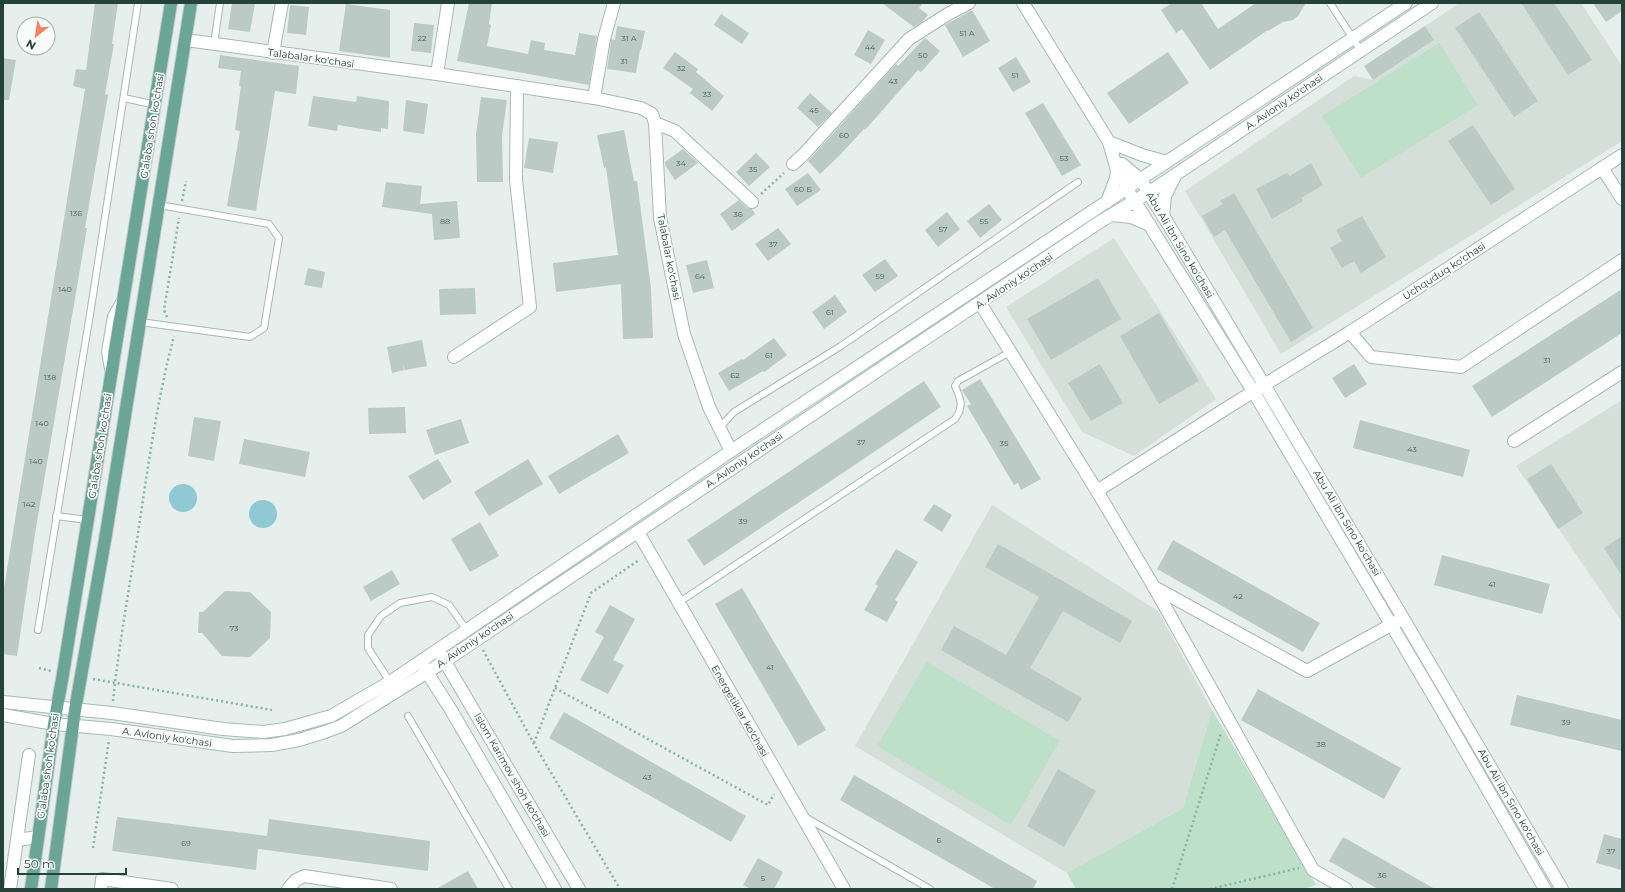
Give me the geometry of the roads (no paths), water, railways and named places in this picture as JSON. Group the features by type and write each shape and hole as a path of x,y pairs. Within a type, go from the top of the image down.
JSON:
{"main road":[{"name":"G'alaba shoh ko'chasi","path":"31,889 56,708 63,674 126,290 171,3"},
{"name":"G'alaba shoh ko'chasi","path":"51,889 73,726 191,3"}],"street":[{"path":"274,53 282,3"},
{"path":"437,74 448,3"},
{"path":"594,98 604,39 614,3"},
{"path":"793,164 804,155 909,38 969,3"},
{"name":"Abu Ali ibn Sino ko'chasi","path":"1023,3 1122,164 1140,180 1163,216 1403,618 1562,889"},
{"name":"A. Avloniy ko'chasi","path":"3,702 112,713 223,729 263,732 285,730 330,716 390,682 466,629 731,451 1406,3"},
{"name":"A. Avloniy ko'chasi","path":"3,715 54,724 111,729 232,746 272,745 299,740 340,726 478,639 742,461 1112,215 1148,193 1432,3"},
{"name":"Talabalar ko'chasi","path":"186,40 437,74 594,98 642,108 652,114 655,124 660,218 684,334 708,406 731,451"},
{"path":"454,357 530,306 516,180 517,86"},
{"path":"655,124 676,131 752,202"},
{"path":"1109,142 1142,156 1167,162"},
{"path":"1107,202 1116,178 1117,170 1109,142"},
{"name":"Uchquduq ko'chasi","path":"1097,491 1264,384 1350,332 1622,155"},
{"name":"Abu Ali ibn Sino ko'chasi","path":"1122,164 1127,189 1253,391 1438,702 1545,889"},
{"path":"1602,168 1622,199"},
{"path":"1163,216 1165,196 1175,175"},
{"path":"1112,215 1132,217 1150,225"},
{"path":"1350,332 1371,357 1461,367 1622,260"},
{"path":"980,303 1097,491 1154,587 1313,870 1346,889"},
{"path":"1514,441 1622,372"},
{"name":"Energetiklar ko'chasi","path":"638,532 844,889"},
{"path":"1154,587 1307,671 1403,618"},
{"name":"Islom Karimov shoh ko'chasi","path":"437,649 579,889"},
{"name":"Islom Karimov shoh ko'chasi","path":"420,661 451,710 555,889"},
{"path":"10,889 29,755"},
{"path":"17,840 38,837"},
{"path":"288,889 296,880 304,876 391,889"},
{"path":"101,889 102,879 172,889"}],"lane":[{"path":"38,630 138,3"},
{"path":"214,44 220,3"},
{"path":"1330,3 1361,51"},
{"path":"124,98 156,105"},
{"path":"719,428 734,412 841,346 1078,182"},
{"path":"140,322 172,328 250,337 264,328 279,238 269,224 159,205"},
{"path":"678,603 955,419 960,411 960,398 955,386 958,381 1010,352"},
{"path":"56,516 88,520"},
{"path":"390,682 368,648 368,635 381,616 400,603 432,597 449,605 466,629"},
{"path":"408,716 509,889"},
{"path":"800,814 930,889"}],"water":[{"path":"183,484 193,488 197,498 193,508 183,512 173,508 169,498 173,488"},
{"path":"263,500 273,504 277,514 273,524 263,528 253,524 249,514 253,504"}]}
